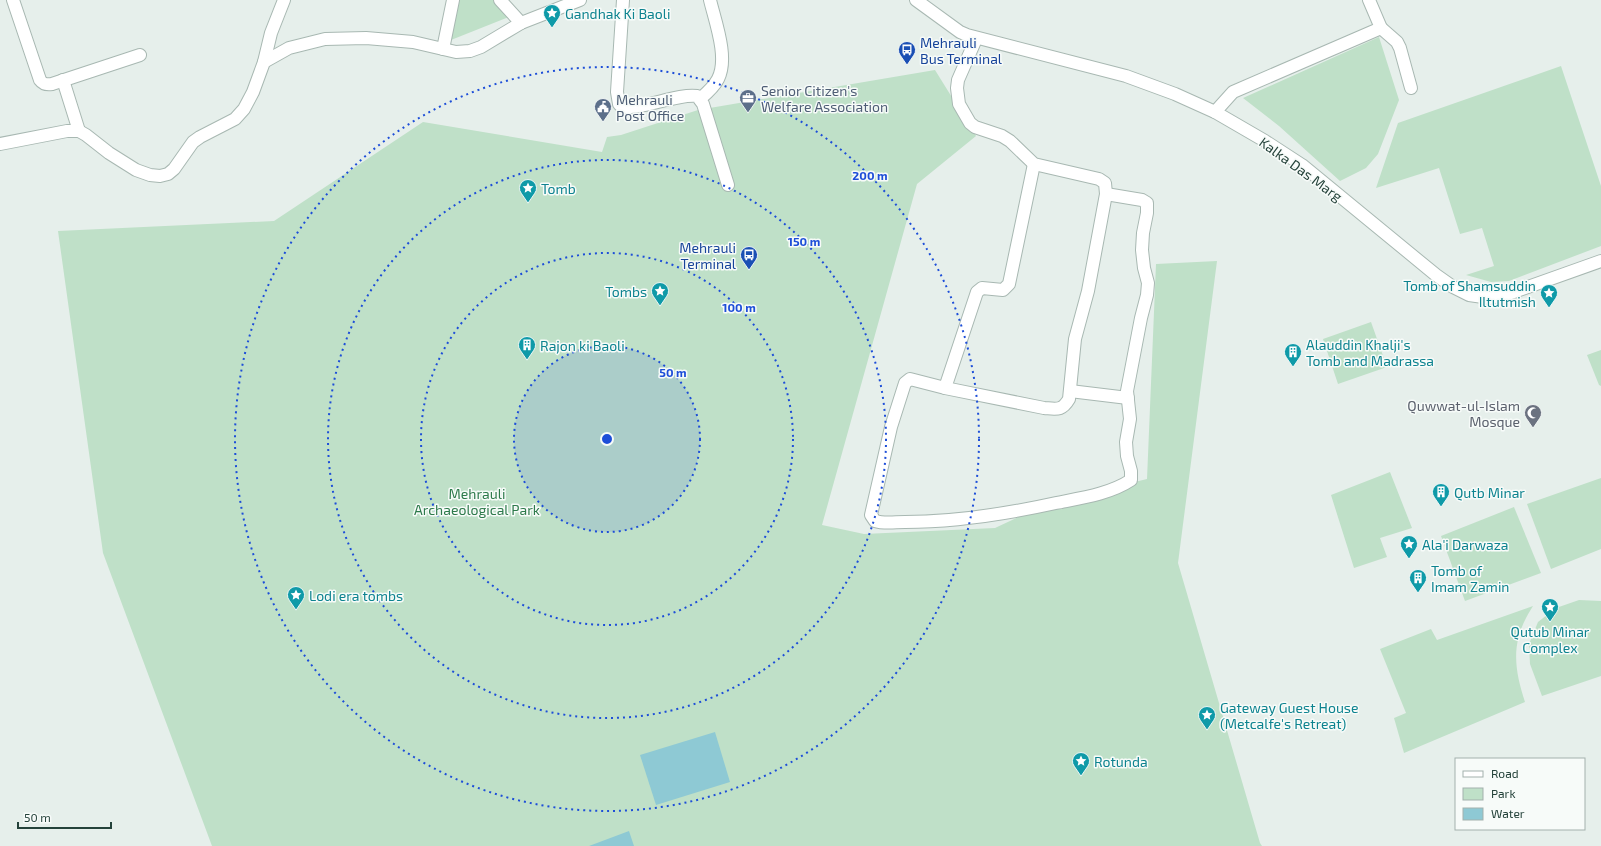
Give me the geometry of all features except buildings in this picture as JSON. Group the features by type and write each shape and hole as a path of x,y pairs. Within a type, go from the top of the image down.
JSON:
{"street":[{"path":"13,0 40,80 47,85 140,55"},
{"path":"0,144 67,131 78,131 136,170 150,175 160,176 168,174 174,169 193,142 235,120 247,104 264,62 271,33 284,0"},
{"path":"443,49 453,0"},
{"path":"500,0 521,23"},
{"path":"264,62 289,48 325,39 366,38 399,40 456,52 470,51 481,47 521,23 580,0"},
{"path":"623,0 617,92 619,104 621,106 629,107 693,95 697,96 703,104 728,185"},
{"path":"700,99 719,78 721,70 722,60 720,42 710,0"},
{"path":"1370,0 1381,28 1397,42 1400,48 1411,88"},
{"name":"Kalka Das Marg","path":"918,1 960,32 976,39 1049,55 1126,76 1175,94 1215,112 1265,140 1302,165 1436,275 1469,295 1490,298 1508,294 1601,261"},
{"path":"1215,112 1233,92 1381,28"},
{"path":"976,39 958,80 957,96 959,104 970,123 975,127 1002,136 1010,141 1034,164 1099,179 1105,183 1106,194 1088,291 1075,338 1069,399 1065,406 1056,409 946,388 910,379 905,383 891,427 871,515 875,521 914,522 971,519 1077,499 1120,487 1131,480 1126,442 1130,419 1128,384 1140,318 1147,295 1148,283 1144,268 1142,250 1147,203 1142,200 1106,194"},
{"path":"63,80 78,131"},
{"path":"946,388 977,292 982,288 1003,290 1009,284 1034,164"},
{"path":"1070,391 1128,398"}],"green space":[{"path":"456,0 497,0 511,16 446,42"},
{"path":"1379,37 1399,100 1378,154 1366,168 1340,181 1279,126 1243,98"},
{"path":"1561,66 1601,186 1601,246 1509,281 1491,282 1466,275 1494,266 1482,228 1460,234 1439,168 1376,188 1398,123"},
{"name":"Mehrauli Archaeological Park","path":"935,70 976,136 917,184 822,525 864,534 995,528 1048,503 1147,479 1156,264 1217,261 1178,563 1262,846 212,846 103,553 58,231 274,221 423,122 602,152 607,137 621,135 698,110"},
{"path":"1371,322 1387,367 1338,384 1323,339"},
{"path":"1601,350 1601,386 1599,385 1587,355"},
{"path":"1390,472 1412,528 1380,538 1387,557 1354,568 1331,495"},
{"path":"1601,478 1601,549 1551,569 1527,504"},
{"path":"1514,507 1541,573 1465,601 1441,536"},
{"path":"1579,600 1601,601 1601,676 1542,696 1530,664 1529,644 1538,622 1556,608"},
{"path":"1533,606 1521,630 1516,653 1518,676 1525,702 1404,753 1394,718 1406,713 1380,649 1431,629 1437,640"}],"water":[{"path":"715,732 730,782 656,805 640,755"},
{"path":"629,831 634,846 589,846"}],"place":[{"name":"Gandhak Ki Baoli","path":"552,28"},
{"name":"Mehrauli Bus Terminal","path":"907,65"},
{"name":"Senior Citizen's Welfare Association","path":"748,113"},
{"name":"Mehrauli Post Office","path":"603,122"},
{"name":"Tomb","path":"528,203"},
{"name":"Mehrauli Terminal","path":"749,270"},
{"name":"Tombs","path":"660,306"},
{"name":"Tomb of Shamsuddin Iltutmish","path":"1549,308"},
{"name":"Rajon ki Baoli","path":"527,360"},
{"name":"Alauddin Khalji's Tomb and Madrassa","path":"1293,367"},
{"name":"Quwwat-ul-Islam Mosque","path":"1533,428"},
{"name":"Qutb Minar","path":"1441,507"},
{"name":"Ala'i Darwaza","path":"1409,559"},
{"name":"Tomb of Imam Zamin","path":"1418,593"},
{"name":"Lodi era tombs","path":"296,610"},
{"name":"Qutub Minar Complex","path":"1550,622"},
{"name":"Gateway Guest House (Metcalfe's Retreat)","path":"1207,730"},
{"name":"Rotunda","path":"1081,776"}]}
